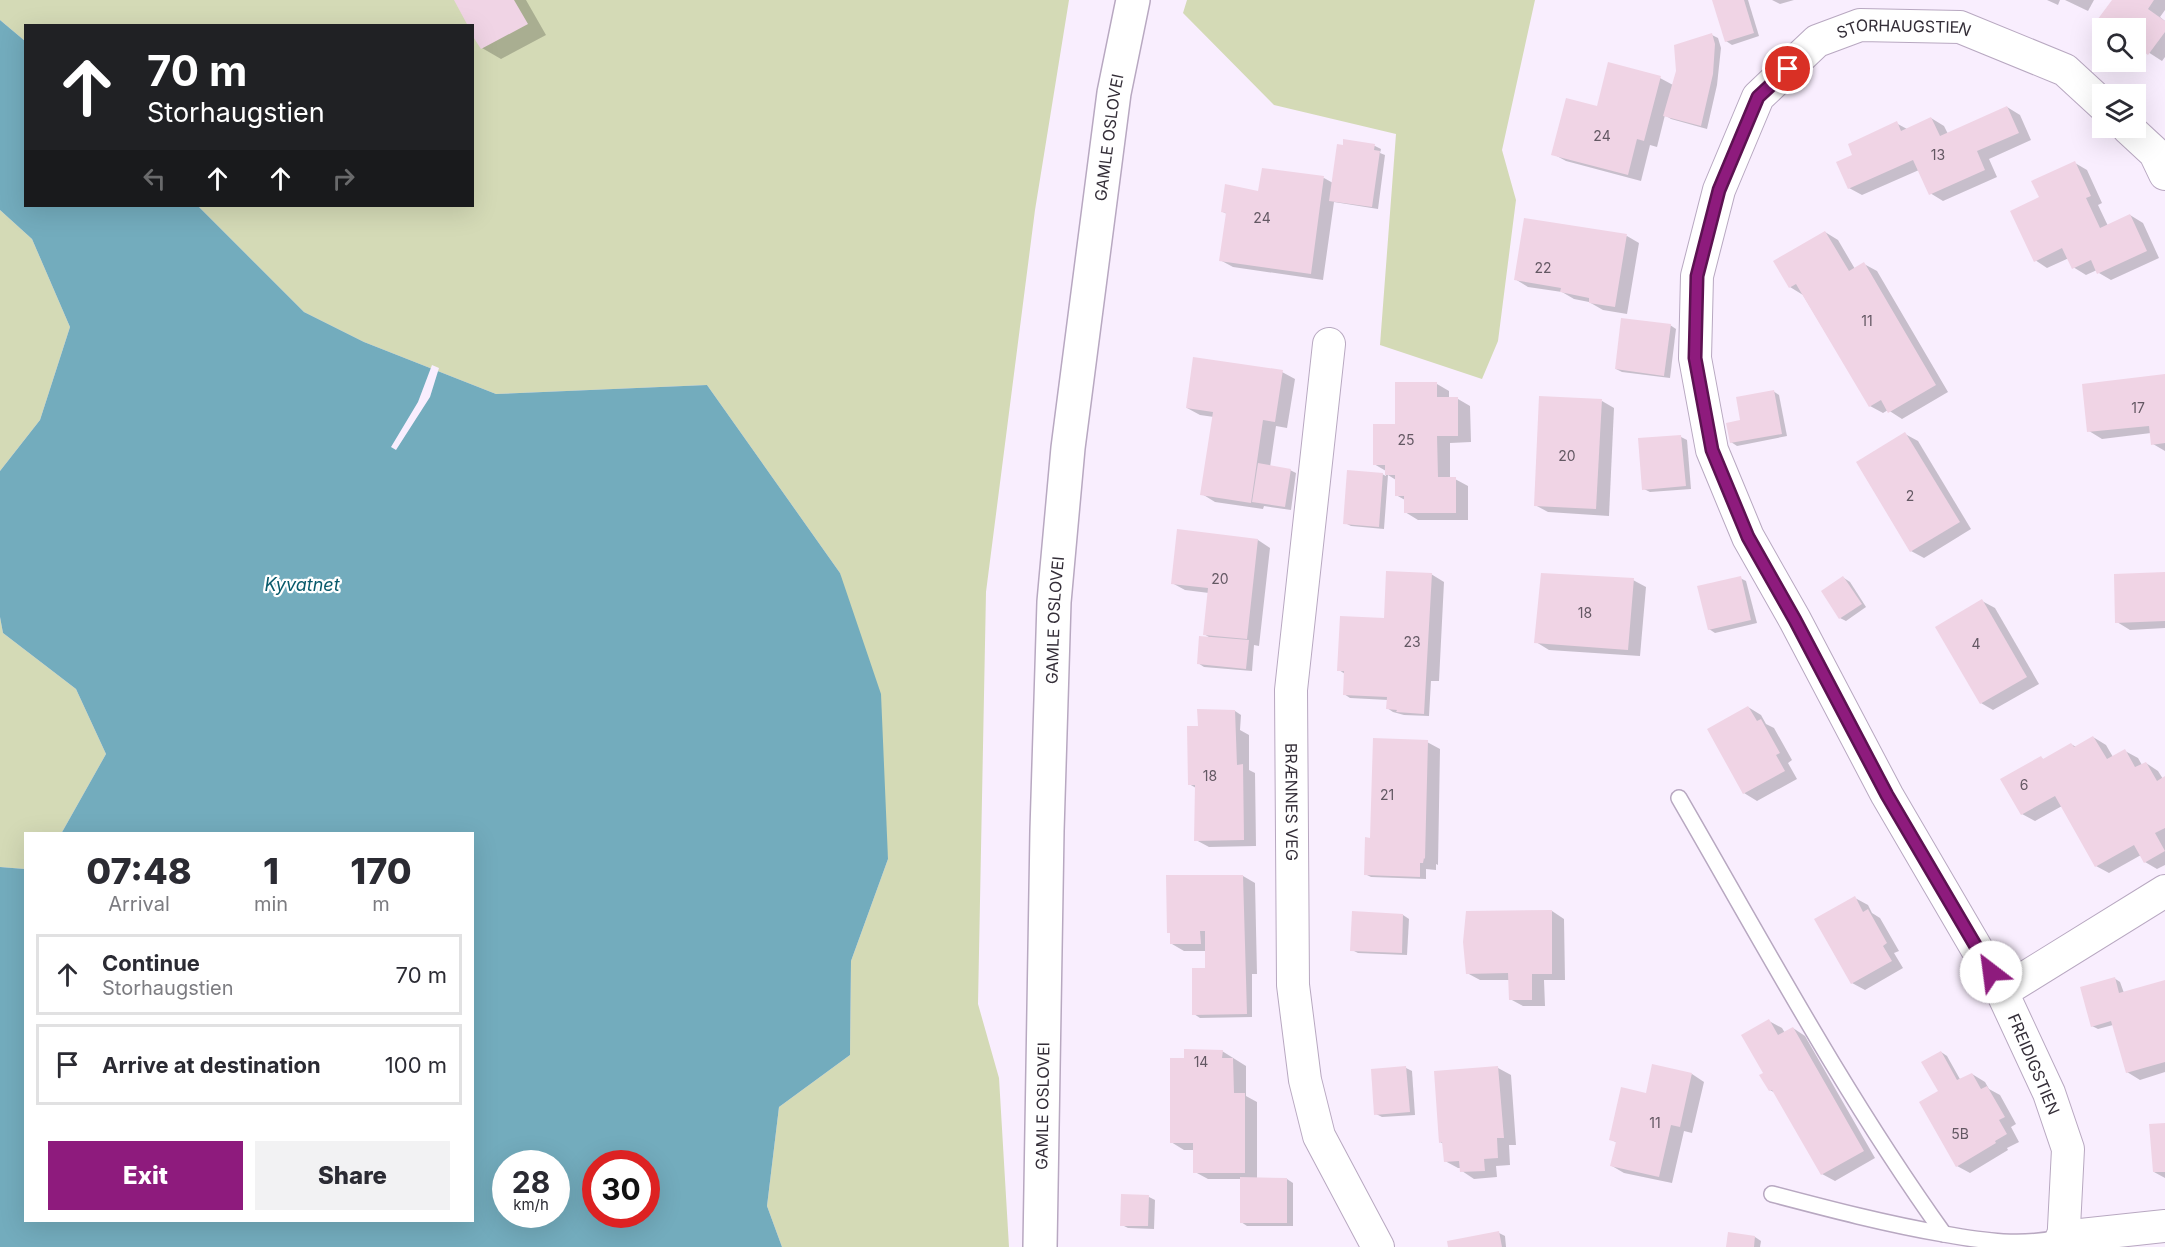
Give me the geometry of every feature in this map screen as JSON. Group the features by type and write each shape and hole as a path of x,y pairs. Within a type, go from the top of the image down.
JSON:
{"street":[{"name":"GAMLE OSLOVEI","path":"1040,1247 1054,602 1068,448 1113,105 1133,0"},
{"name":"STORHAUGSTIEN","path":"1795,620 1748,537 1712,450 1695,358 1697,276 1719,190 1758,97 1817,41 1860,25 1960,27 2065,70 2092,95"},
{"path":"2139,138 2155,153 2165,174"},
{"name":"BRÆNNES VEG","path":"1329,344 1291,690 1293,986 1305,1080 1319,1136 1378,1247"},
{"name":"FREIDIGSTIEN","path":"1795,620 1887,795 2002,992 2049,1093 2068,1149 2062,1242"},
{"path":"2002,992 2165,891"},
{"path":"2062,1242 2165,1226"}],"lane":[{"path":"1678,798 1853,1096 1908,1184 1944,1234"},
{"path":"1772,1194 1899,1226 1988,1242 2026,1244 2062,1242"}],"green space":[{"path":"0,0 1069,0 1035,210 986,592 978,1004 999,1078 1009,1247 782,1247 767,1206 779,1107 850,1055 851,961 888,859 840,573 707,385 496,394 364,342 304,312 199,207 474,207 474,24 24,24 24,40 0,20"},
{"path":"1187,0 1535,0 1502,150 1516,200 1498,341 1482,379 1380,345 1396,134 1274,105 1183,13"},
{"path":"0,210 32,239 70,327 40,420 0,471"},
{"path":"0,617 3,633 76,689 106,754 62,832 24,832 24,869 0,867"}],"water":[{"name":"Kyvatnet","path":"0,20 24,40 24,207 199,207 304,312 364,342 496,394 707,385 840,573 881,694 888,859 851,961 850,1055 779,1107 767,1206 782,1247 0,1247 0,867 24,869 24,1222 474,1222 474,832 62,832 106,754 76,689 3,633 0,617 0,471 40,420 70,327 32,239 0,210"}],"pier":[{"path":"432,365 439,368 430,397 396,450 391,447 418,402"}],"building":[{"path":"454,0 514,0 528,24 481,49 474,38 474,24 467,24"},
{"path":"1712,0 1744,0 1754,33 1725,42"},
{"path":"2112,0 2154,0 2148,9 2165,21 2165,32 2148,55 2146,54 2146,18 2099,18"},
{"path":"1712,33 1715,44 1713,74 1701,126 1663,116 1676,71 1674,45"},
{"path":"1608,62 1661,76 1644,141 1637,139 1628,175 1551,155 1566,98 1597,106"},
{"path":"2007,106 2019,133 1977,151 1985,170 1929,195 1913,160 1848,189 1836,162 1852,155 1848,144 1897,121 1901,131 1931,117 1940,136"},
{"path":"1343,139 1375,144 1374,150 1380,151 1372,207 1329,201 1337,144 1343,145"},
{"path":"2075,161 2091,196 2086,198 2100,228 2130,214 2147,251 2097,274 2091,260 2072,269 2062,248 2034,262 2010,211 2039,197 2031,181"},
{"path":"1262,168 1324,176 1311,274 1219,261 1226,213 1221,212 1225,184 1258,191"},
{"path":"1524,218 1627,234 1615,307 1589,303 1589,298 1560,292 1561,288 1514,280"},
{"path":"1825,231 1849,271 1864,262 1936,385 1888,413 1881,400 1869,407 1796,284 1789,288 1773,261"},
{"path":"1621,318 1671,324 1664,376 1615,369"},
{"path":"1193,357 1283,370 1275,422 1263,420 1251,503 1200,495 1213,412 1186,408"},
{"path":"2165,374 2165,443 2151,445 2149,426 2087,432 2082,384"},
{"path":"1395,382 1437,382 1437,397 1458,397 1458,436 1437,436 1438,477 1456,477 1456,513 1404,513 1404,496 1395,496 1395,475 1385,475 1385,465 1373,465 1373,424 1395,424"},
{"path":"1774,390 1782,434 1730,443 1726,423 1740,420 1736,397"},
{"path":"1539,396 1602,399 1596,509 1534,506"},
{"path":"1905,432 1960,522 1910,552 1856,462"},
{"path":"1681,435 1686,486 1642,490 1638,438"},
{"path":"1258,463 1291,469 1285,507 1252,502"},
{"path":"1347,470 1383,473 1379,527 1343,524"},
{"path":"1177,529 1258,539 1247,639 1203,635 1208,588 1171,584"},
{"path":"1386,571 1432,573 1424,714 1386,709 1387,697 1343,695 1344,671 1337,671 1340,616 1384,618"},
{"path":"2165,572 2165,621 2115,623 2114,574"},
{"path":"1541,573 1634,578 1628,650 1534,643"},
{"path":"1741,576 1751,620 1708,630 1697,586"},
{"path":"1843,576 1862,604 1839,619 1821,591"},
{"path":"1982,599 2027,677 1980,704 1935,627"},
{"path":"1199,636 1249,640 1246,669 1197,664"},
{"path":"1748,706 1757,721 1761,719 1780,753 1776,755 1785,771 1743,794 1707,729"},
{"path":"1197,709 1235,710 1237,765 1243,764 1244,840 1194,841 1195,785 1188,785 1187,726 1198,726"},
{"path":"2093,736 2107,759 2125,749 2135,767 2146,762 2157,781 2165,776 2165,828 2155,833 2165,851 2144,863 2134,845 2095,867 2055,796 2021,815 2000,779 2041,756 2043,759 2071,743 2074,747"},
{"path":"1373,738 1428,740 1425,859 1423,863 1420,863 1420,877 1364,875 1365,837 1370,838"},
{"path":"1166,875 1243,875 1247,1014 1192,1015 1192,968 1205,968 1205,931 1200,931 1201,944 1170,944 1170,933 1167,933"},
{"path":"1855,896 1863,912 1868,909 1887,943 1883,946 1892,961 1851,984 1814,919"},
{"path":"1552,910 1552,974 1532,974 1532,1000 1509,1000 1508,973 1466,974 1463,942 1466,911"},
{"path":"1352,911 1403,914 1402,953 1350,951"},
{"path":"2115,977 2119,993 2165,980 2165,1062 2126,1073 2111,1021 2091,1027 2080,987"},
{"path":"1769,1019 1778,1035 1793,1027 1864,1151 1821,1175 1772,1090 1769,1091 1759,1075 1763,1073 1741,1035"},
{"path":"1184,1049 1223,1050 1222,1058 1233,1058 1234,1093 1245,1093 1245,1173 1193,1173 1193,1143 1170,1143 1170,1058 1184,1058"},
{"path":"1941,1051 1957,1080 1972,1073 1981,1089 1987,1086 2005,1117 1999,1120 2007,1134 1956,1167 1919,1102 1938,1091 1921,1062"},
{"path":"1652,1064 1692,1073 1680,1127 1671,1125 1659,1177 1610,1166 1616,1142 1609,1140 1621,1087 1646,1093"},
{"path":"1406,1066 1410,1112 1374,1115 1371,1069"},
{"path":"1498,1066 1504,1138 1497,1138 1498,1158 1484,1159 1485,1171 1460,1172 1459,1161 1444,1162 1442,1142 1439,1143 1434,1071"},
{"path":"2165,1123 2165,1172 2153,1172 2149,1124"},
{"path":"1240,1177 1287,1178 1287,1223 1240,1223"},
{"path":"1121,1194 1149,1195 1148,1226 1120,1226"},
{"path":"1499,1231 1502,1247 1448,1247 1447,1241"},
{"path":"1728,1232 1755,1236 1754,1247 1726,1247"}],"route":[{"path":"1788,69 1758,97 1719,190 1697,276 1695,358 1712,450 1748,537 1795,620 1887,795 1991,972"}]}
